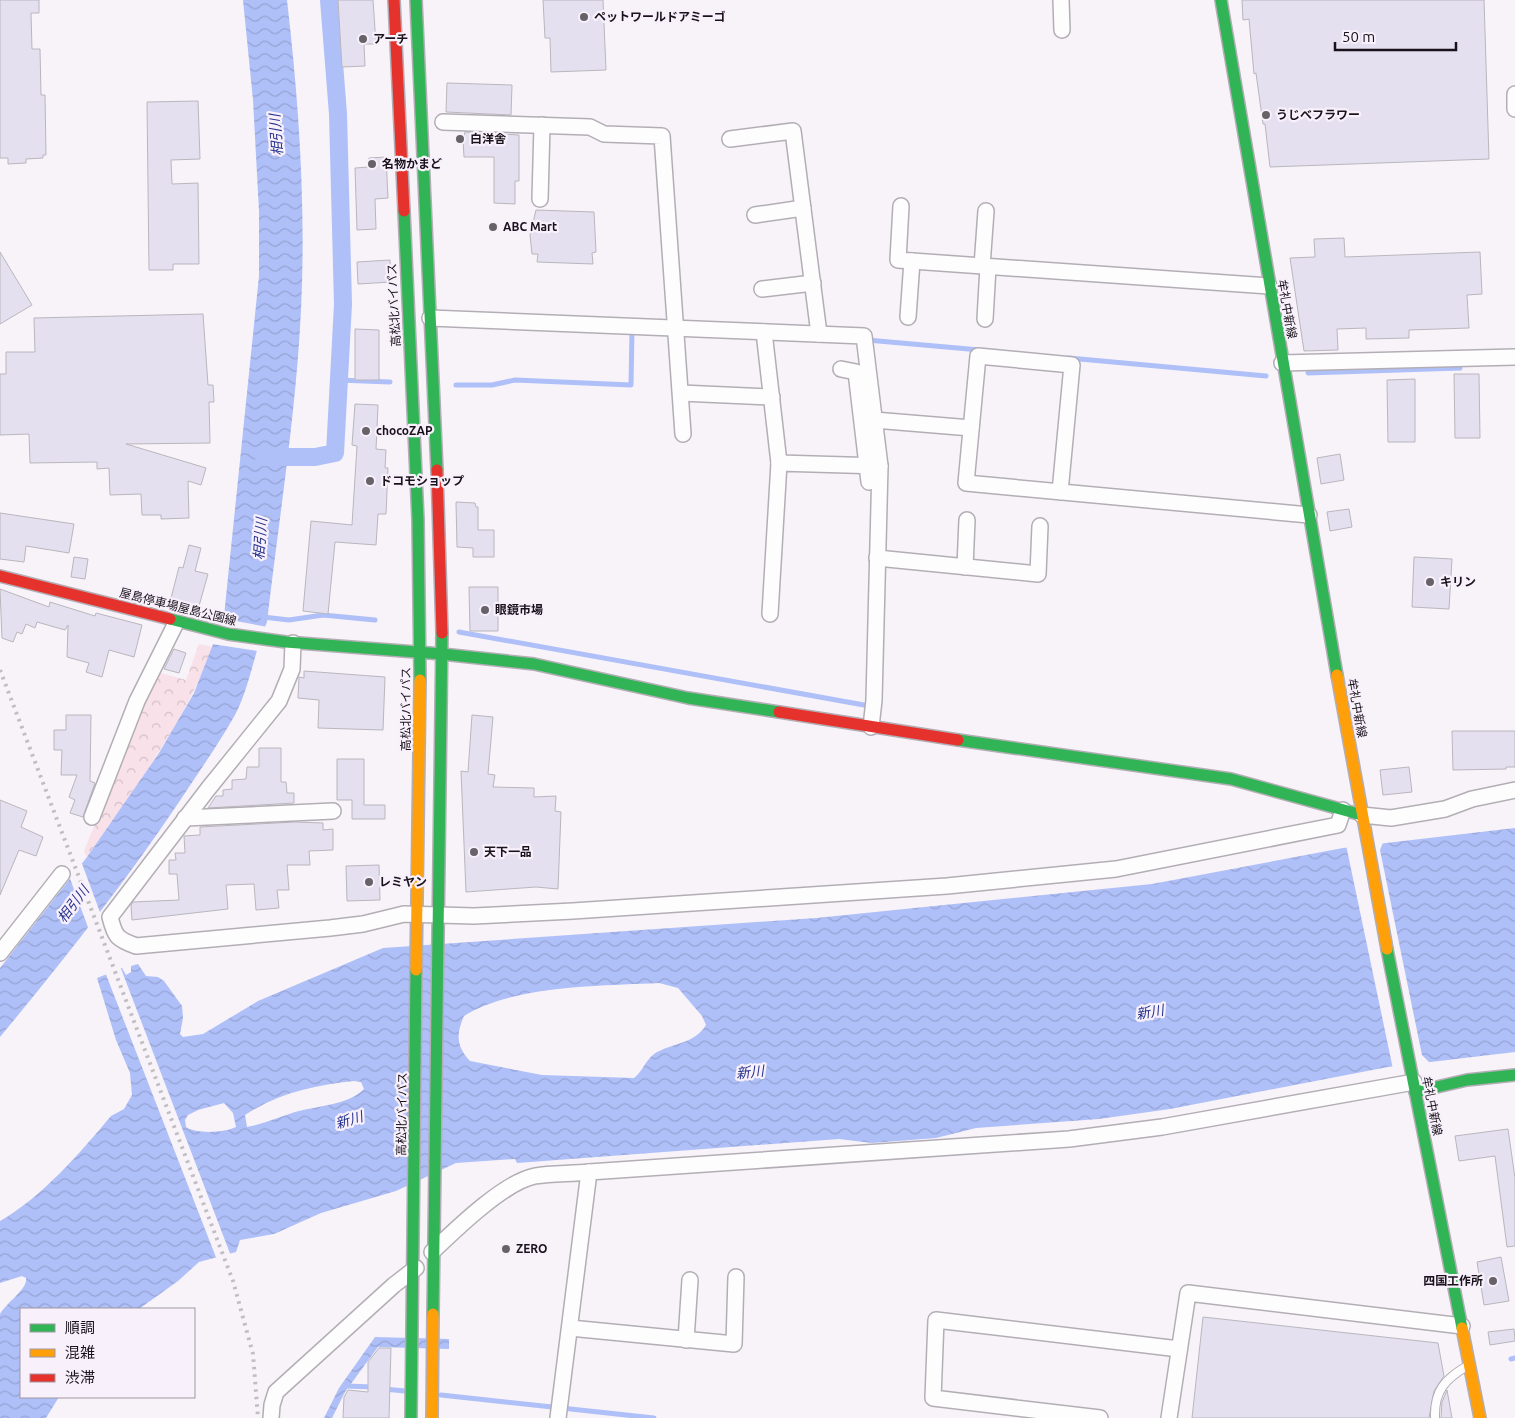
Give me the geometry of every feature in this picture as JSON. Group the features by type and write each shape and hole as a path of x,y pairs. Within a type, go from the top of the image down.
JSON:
{"main road":[{"name":"高松北バイパス","path":"394,0 418,520 418,917 411,1418"},
{"path":"416,0 442,654 432,1418"},
{"name":"牟礼中新線","path":"1221,0 1364,832 1480,1418"},
{"name":"屋島停車場屋島公園線","path":"0,576 207,630 290,642 442,654 534,664 688,698 871,727 1231,779 1362,815"},
{"path":"1414,1082 1467,1080 1515,1074"}],"street":[{"path":"1061,0 1062,30"},
{"path":"1515,94 1515,109"},
{"path":"443,122 590,127 604,134 662,136 683,434"},
{"path":"540,199 542,125"},
{"path":"730,138 793,131 819,334"},
{"path":"901,206 898,260 1269,286"},
{"path":"755,215 803,208"},
{"path":"985,319 986,211"},
{"path":"908,317 912,261"},
{"path":"762,289 813,283"},
{"path":"430,318 864,336 874,420 878,558 874,700 871,727"},
{"path":"764,332 780,463 770,614"},
{"path":"1060,492 1072,365 978,356 966,483 1060,492 1309,515"},
{"path":"1282,363 1515,357"},
{"path":"841,369 856,372 874,466 869,482"},
{"path":"681,393 772,397"},
{"path":"874,420 972,428"},
{"path":"780,463 874,466"},
{"path":"964,567 967,520"},
{"path":"878,558 1038,574 1040,526"},
{"path":"92,817 136,701 176,623"},
{"path":"290,642 292,669 279,701 185,818 110,917 114,934 123,941 136,946 330,928 362,924 394,916 438,918 748,900 947,886 1116,869 1338,825 1343,810"},
{"path":"1362,815 1391,818 1445,809 1472,798 1515,790"},
{"path":"185,818 332,811"},
{"path":"0,953 62,874"},
{"path":"271,1418 276,1392 394,1285 435,1243 452,1232 508,1187 533,1177 1069,1139 1162,1127 1414,1082"},
{"path":"558,1418 589,1172"},
{"path":"570,1328 734,1344 736,1277"},
{"path":"686,1340 690,1280"},
{"path":"1169,1418 1188,1293 1462,1326"},
{"path":"1100,1418 933,1398 936,1320 1179,1349"}],"lane":[{"path":"1435,1418 1435,1409 1440,1390 1448,1377 1469,1364"}],"green space":[{"path":"199,644 213,647 188,703 156,756 87,857 84,851 157,672 186,680"}],"water":[{"name":"相引川","path":"243,0 287,0 295,77 302,194 303,233 299,349 267,622 240,704 215,748 158,833 115,892 0,1037 0,968 87,857 159,753 194,693 224,616 259,276 259,211 253,100"},
{"name":"新川","path":"1515,828 1515,1052 1388,1067 1170,1109 1099,1119 976,1128 936,1138 872,1143 839,1139 517,1163 515,1159 456,1163 396,1191 321,1213 274,1234 240,1240 236,1252 199,1262 178,1281 140,1308 20,1308 20,1398 58,1398 46,1418 0,1418 0,1314 24,1287 26,1278 22,1276 0,1283 0,1221 30,1200 60,1173 111,1116 124,1109 132,1095 130,1073 116,1040 97,978 122,968 126,975 131,972 131,966 138,964 146,976 158,977 164,981 182,1006 183,1018 180,1034 183,1037 203,1034 258,1001 383,948 816,918 1152,884 1343,848","holes":["659,983 678,988 702,1016 706,1025 696,1036 689,1040 654,1054 634,1078 542,1075 470,1061 460,1045 459,1034 464,1016 484,1006 507,998 558,989 585,987","354,1081 361,1082 364,1089 341,1102 295,1112 247,1127 245,1115 270,1101 297,1091","224,1103 233,1113 236,1127 225,1131 210,1132 196,1131 186,1127 185,1120 188,1115 198,1110"]},
{"path":"375,1337 449,1339 449,1349 378,1347 345,1392 332,1418 324,1418 339,1388"}],"pier":[{"path":"220,618 268,627 258,651 212,644"},
{"path":"1384,840 1380,850 1422,1055 1431,1064 1393,1069 1346,845"},
{"path":"81,861 101,915 89,930 69,876"},
{"path":"120,966 231,1256 217,1260 105,972"}],"building":[{"path":"0,0 39,0 39,13 31,13 32,49 40,49 41,95 45,95 46,155 43,155 43,158 26,159 26,163 8,164 8,158 0,158"},
{"path":"338,0 373,0 376,44 364,44 365,66 342,67"},
{"path":"543,0 603,0 606,70 551,72 550,38 545,38"},
{"path":"1242,0 1484,0 1489,159 1270,167 1265,124 1263,124 1256,73 1254,74 1249,19 1243,20"},
{"path":"447,83 512,85 511,115 446,112"},
{"path":"198,101 200,159 171,160 172,184 198,183 199,264 173,264 173,270 149,270 147,102"},
{"path":"465,132 519,135 519,181 515,181 515,204 494,203 494,157 464,157 463,140"},
{"path":"386,157 388,198 375,199 376,229 357,230 355,168 369,167 369,158"},
{"path":"536,210 594,212 596,252 592,253 593,264 537,262 538,254 532,254 530,235"},
{"path":"1344,238 1345,257 1480,252 1482,294 1467,295 1469,328 1409,330 1409,338 1366,339 1366,328 1337,329 1338,350 1304,351 1290,258 1315,257 1314,239"},
{"path":"0,252 32,305 0,324"},
{"path":"390,260 391,282 358,284 357,262"},
{"path":"203,314 208,385 213,385 214,402 209,402 210,443 126,444 206,468 201,485 188,481 189,518 161,519 161,515 142,515 141,494 110,495 109,468 97,469 97,462 30,463 29,434 0,435 0,374 6,374 6,352 35,352 34,318"},
{"path":"355,329 379,330 379,380 355,380"},
{"path":"1454,374 1479,374 1480,438 1455,438"},
{"path":"1415,379 1415,442 1388,442 1387,380"},
{"path":"355,404 378,405 376,449 386,450 385,468 388,468 386,514 378,514 376,545 335,542 328,614 303,611 311,521 352,525 357,446 352,445"},
{"path":"1340,454 1344,480 1321,484 1317,458"},
{"path":"456,502 475,503 476,507 478,507 478,530 494,530 494,557 473,557 473,548 457,547"},
{"path":"1349,509 1352,527 1330,531 1327,512"},
{"path":"0,513 74,524 69,553 26,546 24,562 0,559"},
{"path":"189,545 201,548 195,571 208,574 197,613 169,606 179,567 183,568"},
{"path":"74,557 88,559 85,579 71,577"},
{"path":"1414,557 1452,559 1449,609 1412,607"},
{"path":"469,587 498,587 498,631 470,631"},
{"path":"0,589 49,607 50,602 95,616 96,613 142,625 134,657 109,650 102,677 86,672 89,663 67,657 68,625 65,630 37,622 35,628 26,624 22,634 17,632 13,642 2,638"},
{"path":"174,649 186,653 179,673 164,669"},
{"path":"304,671 385,677 383,730 318,728 319,700 298,698 299,677 304,678"},
{"path":"66,715 91,715 90,781 95,783 83,817 70,813 75,800 69,797 77,775 61,775 62,750 54,750 54,730 66,730"},
{"path":"472,715 493,717 488,774 495,775 493,787 534,788 534,797 556,796 555,811 561,812 558,889 536,887 466,892 461,771 468,772"},
{"path":"1452,731 1515,731 1515,767 1506,767 1506,769 1453,770"},
{"path":"259,748 281,748 281,782 286,782 287,793 294,793 294,803 208,808 216,796 223,796 223,790 232,789 232,780 246,779 247,767 259,767"},
{"path":"337,759 364,759 364,805 385,805 385,819 352,819 352,800 337,800"},
{"path":"1409,767 1412,792 1383,795 1380,770"},
{"path":"0,800 27,811 21,827 43,837 36,856 19,850 0,895"},
{"path":"295,822 323,823 323,830 333,829 333,850 309,851 310,865 287,865 289,890 277,890 279,908 256,910 254,884 226,885 228,909 132,920 131,905 133,902 179,900 177,874 169,874 169,860 176,860 175,853 185,853 184,836 200,835 200,827"},
{"path":"379,865 380,900 347,901 346,866"},
{"path":"1508,1129 1515,1178 1515,1246 1507,1247 1495,1156 1459,1161 1455,1136"},
{"name":"四国工作所","path":"1501,1257 1509,1301 1484,1305 1477,1262"},
{"path":"1203,1317 1438,1343 1444,1376 1434,1391 1429,1418 1192,1418"},
{"path":"1514,1329 1515,1341 1490,1345 1488,1332"},
{"path":"379,1348 391,1348 389,1418 343,1418 344,1397 348,1390 368,1392 368,1362"},
{"path":"1447,1390 1452,1418 1441,1418 1442,1402"}],"waterway":[{"path":"264,457 315,457 335,453 343,304 338,114 329,0"},
{"path":"456,385 492,385 515,380 631,385 632,331 634,331"},
{"path":"867,340 980,350"},
{"path":"1069,358 1266,376"},
{"path":"1308,373 1460,368"},
{"path":"338,380 390,382"},
{"path":"263,617 289,620 323,615 375,620"},
{"path":"459,632 864,705"},
{"path":"1511,1359 1515,1358"},
{"path":"345,1386 373,1387"},
{"path":"384,1389 405,1391"},
{"path":"441,1395 654,1418"}],"railway":[{"path":"0,670 233,1281 253,1354 258,1418"}],"traffic: fast":[{"path":"416,0 437,470"},
{"path":"1221,0 1337,675"},
{"path":"404,211 418,520 420,680"},
{"path":"170,619 228,634 286,642 442,654 534,664 688,698 779,712"},
{"path":"433,1314 442,633"},
{"path":"958,740 1231,779 1362,815"},
{"path":"1387,949 1462,1328"},
{"path":"411,1418 416,970"},
{"path":"1415,1092 1467,1080 1515,1075"}],"traffic: slow":[{"path":"1337,675 1387,949"},
{"path":"416,970 420,680"},
{"path":"432,1418 433,1314"},
{"path":"1462,1328 1480,1418"}],"traffic: jam":[{"path":"394,0 404,211"},
{"path":"437,470 442,633"},
{"path":"0,576 170,619"},
{"path":"779,712 958,740"}],"place":[{"name":"ペットワールドアミーゴ","path":"584,17"},
{"name":"アーチ","path":"363,39"},
{"name":"うじべフラワー","path":"1266,115"},
{"name":"白洋舎","path":"460,139"},
{"name":"名物かまど","path":"372,164"},
{"name":"ABC Mart","path":"493,227"},
{"name":"chocoZAP","path":"366,431"},
{"name":"ドコモショップ","path":"370,481"},
{"name":"キリン","path":"1430,582"},
{"name":"眼鏡市場","path":"485,610"},
{"name":"天下一品","path":"474,852"},
{"name":"レミヤン","path":"369,882"},
{"name":"ZERO","path":"506,1249"},
{"name":"四国工作所","path":"1493,1281"}]}
